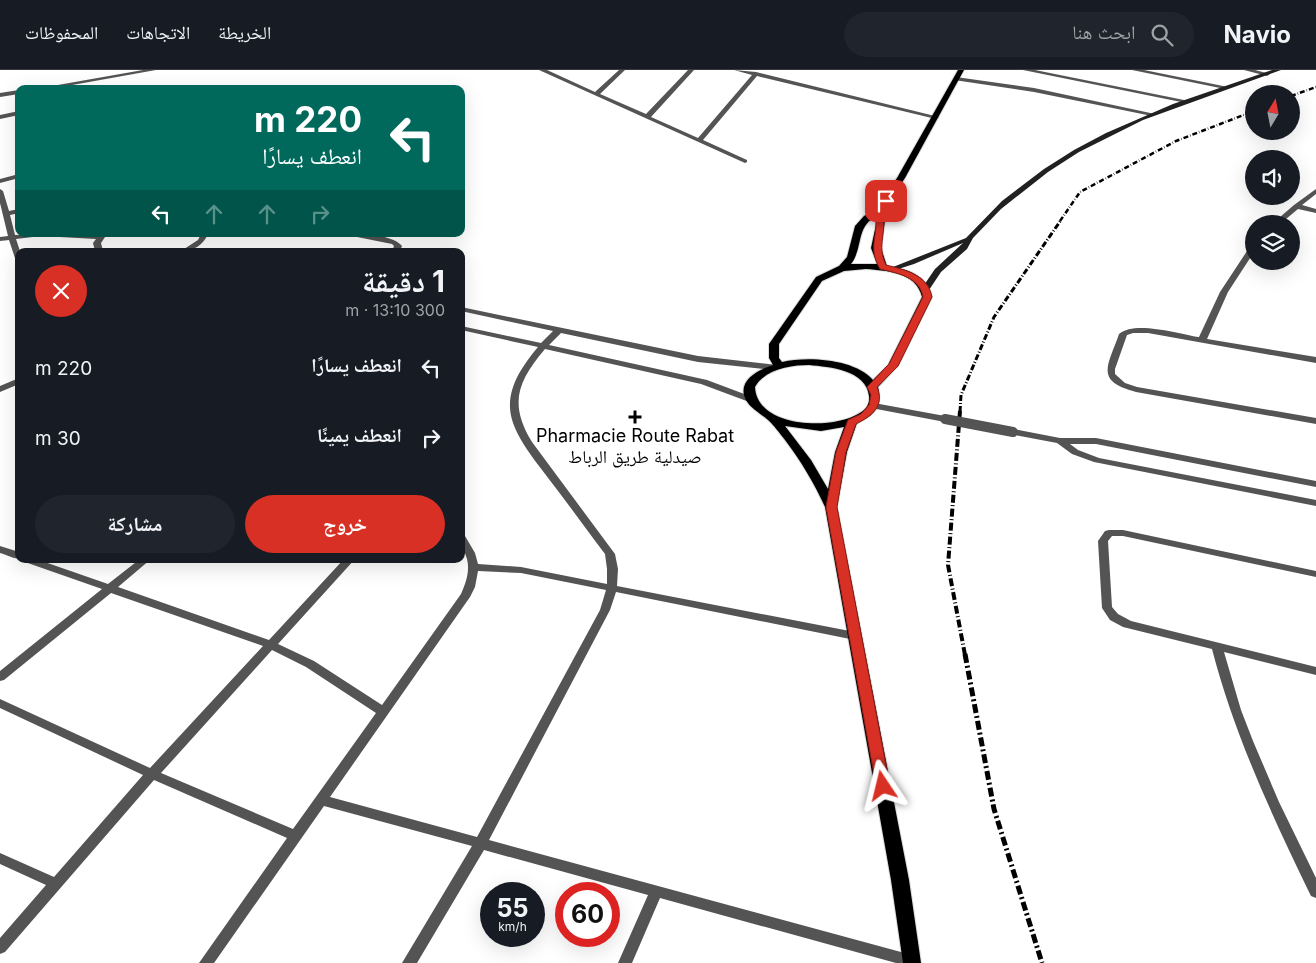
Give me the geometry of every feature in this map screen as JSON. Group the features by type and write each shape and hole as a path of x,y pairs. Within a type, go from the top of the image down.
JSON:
{"main road":[{"path":"844,268 852,257 859,226 878,212 908,168 961,70"},
{"path":"872,387 893,366 928,297 926,288 933,273 964,246 1014,194 1049,169 1096,140 1152,114 1278,70"},
{"path":"878,212 881,220 876,248 888,268 910,275 926,288"},
{"path":"776,366 772,352 778,338 819,279 826,274 844,268 888,268 920,260 955,243 969,239"},
{"path":"811,362 833,364 853,371 872,387 876,395 874,406 864,416 852,422 826,427 797,426 772,418 763,412 752,400 750,389 755,378 776,366 811,362"},
{"path":"772,418 800,452 832,507 900,880 912,962"},
{"path":"832,507 841,452 852,422"}],"street":[{"path":"73,85 99,82 154,70"},
{"path":"542,70 551,72 745,161"},
{"path":"596,94 622,70"},
{"path":"647,117 691,70"},
{"path":"736,70 936,117"},
{"path":"1026,70 1186,101"},
{"path":"1135,70 1225,87"},
{"path":"1247,70 1267,74"},
{"path":"699,140 756,74"},
{"path":"956,79 1034,90 1152,114"},
{"path":"0,95 15,93"},
{"path":"0,117 15,114"},
{"path":"0,181 15,177"},
{"path":"0,191 7,214 10,237 15,249"},
{"path":"1286,215 1316,191"},
{"path":"1296,206 1316,211"},
{"path":"7,214 15,212"},
{"path":"0,239 15,237"},
{"path":"98,248 96,243 100,237"},
{"path":"197,248 203,237"},
{"path":"368,237 394,242 398,246 397,248"},
{"path":"1202,340 1225,287 1245,259"},
{"path":"465,310 698,359 776,366"},
{"path":"465,329 704,382 752,400"},
{"path":"410,963 481,843 606,610 612,589 614,570 610,554 528,443 519,428 514,410 515,393 522,376 542,346 559,330"},
{"path":"1316,360 1139,330 1127,331 1123,334 1111,369 1111,375 1122,385 1136,389 1316,422"},
{"path":"0,389 15,383"},
{"path":"874,406 1060,441 1096,440 1316,484"},
{"path":"1060,441 1075,452 1097,460 1316,503"},
{"path":"1316,574 1123,532 1109,533 1103,540 1106,604 1114,617 1127,624 1316,671"},
{"path":"206,963 466,595 472,582 474,567 471,553 465,544"},
{"path":"0,549 15,555"},
{"path":"37,563 271,645 310,664 383,712"},
{"path":"0,677 141,563"},
{"path":"0,948 152,774 346,563"},
{"path":"474,567 522,570 855,636"},
{"path":"1217,646 1227,687 1250,752 1316,892"},
{"path":"0,703 152,774 296,836"},
{"path":"321,800 912,962"},
{"path":"0,858 57,884"},
{"path":"626,963 656,892"}],"railway":[{"path":"1300,93 1316,87"},
{"path":"1060,221 1080,192 1176,141 1245,114"},
{"path":"960,412 961,395 994,317 1061,220"},
{"path":"960,411 948,565 965,655"},
{"path":"965,654 994,809 1042,963"}],"place":[{"name":"Pharmacie Route Rabat صيدلية طريق الرباط","path":"635,417"}],"route":[{"path":"883,786 832,507 841,452 852,422 864,416 874,406 876,395 872,387 893,366 928,297 926,288 917,279 902,272 883,267 879,260 876,242 881,220 878,212 886,201"}]}
